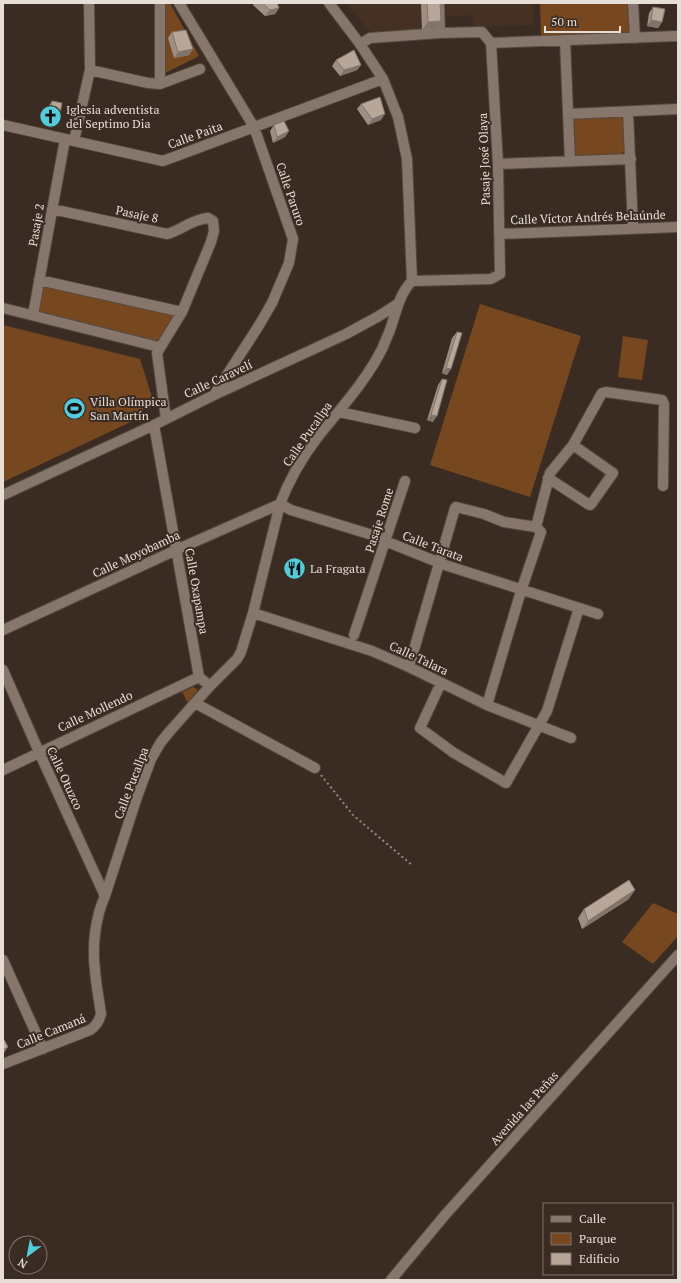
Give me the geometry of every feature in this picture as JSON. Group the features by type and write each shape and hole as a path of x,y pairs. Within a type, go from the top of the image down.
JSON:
{"street":[{"name":"Pasaje 2","path":"33,315 52,209 69,140 90,70 88,3"},
{"path":"160,3 160,84"},
{"name":"Calle Paruro","path":"179,3 254,127 293,239 289,263 272,303 214,395"},
{"path":"329,3 360,44 383,79 398,117 406,159 412,281"},
{"path":"439,3 440,33"},
{"path":"633,3 635,38"},
{"path":"360,44 370,38 440,33 482,32 491,43 678,36"},
{"path":"565,40 570,161"},
{"name":"Pasaje José Olaya","path":"412,281 490,279 500,274 498,164 491,43"},
{"path":"90,70 148,83 160,84 200,69"},
{"name":"Calle Paita","path":"3,125 163,161 383,79"},
{"path":"568,114 678,109"},
{"path":"628,112 633,228"},
{"path":"498,164 631,159"},
{"name":"Pasaje 8","path":"52,209 167,234 200,219 208,218 213,221 214,231 211,242 182,312"},
{"name":"Calle Víctor Andrés Belaúnde","path":"499,234 678,227"},
{"path":"39,280 182,312 156,353 166,419"},
{"name":"Calle Pucallpa","path":"105,896 151,759 161,742 210,686 232,664 241,652 253,613 280,504 302,460 316,439 339,412 371,368 390,331 406,287 412,281"},
{"name":"Calle Caravelí","path":"3,495 346,334 380,316 399,303"},
{"path":"3,308 159,347"},
{"path":"536,527 550,473 573,444 602,393 606,392 662,400 664,404 663,486"},
{"path":"339,412 415,428"},
{"name":"Calle Oxapampa","path":"154,425 199,677"},
{"path":"548,478 588,504 590,505 592,503 613,473 573,444"},
{"name":"Pasaje Rome","path":"354,635 405,481"},
{"name":"Calle Tarata","path":"280,504 291,510 382,538 439,563 521,591 598,614"},
{"name":"Calle Moyobamba","path":"3,630 280,504"},
{"path":"409,667 456,507 484,514 504,522 536,527 541,532 521,591 487,705"},
{"path":"441,683 420,728 454,753 506,783 547,711 578,608"},
{"name":"Calle Talara","path":"253,613 372,651 409,667 487,705 571,738"},
{"name":"Calle Otuzco","path":"3,670 105,896"},
{"path":"199,677 210,686"},
{"name":"Calle Mollendo","path":"3,770 199,677"},
{"path":"195,703 315,768"},
{"name":"Calle Camaná","path":"3,1064 90,1030 95,1027 100,1020 101,1014 94,969 94,953 100,907 105,896"},
{"name":"Avenida las Peñas","path":"391,1280 445,1215 678,955"},
{"path":"3,960 44,1049"}],"path":[{"path":"315,768 353,815 413,866"}],"shaded area":[{"path":"347,3 435,3 437,30 370,33"},
{"path":"446,3 533,3 534,25 474,27 472,15 447,17"}],"green space":[{"path":"165,3 170,3 199,56 165,73"},
{"path":"540,3 627,3 629,33 541,36"},
{"path":"623,114 626,150 620,155 576,156 572,151 570,121 575,116"},
{"path":"44,287 177,314 160,339 153,341 42,315 37,311 41,288"},
{"path":"480,304 581,336 530,497 430,465"},
{"name":"Villa Olímpica San Martín","path":"3,325 140,359 152,397 137,419 3,482"},
{"path":"623,336 648,340 642,380 618,377"},
{"path":"193,687 197,689 197,691 188,703 182,692"},
{"path":"653,903 678,914 678,936 653,964 622,942"}],"building":[{"path":"262,3 277,3 279,8 270,10"},
{"path":"427,3 440,3 441,21 428,22"},
{"path":"653,7 665,9 662,22 651,20"},
{"path":"186,30 193,49 178,52 172,32"},
{"path":"354,50 361,65 344,70 336,60"},
{"path":"380,97 385,114 372,119 361,104"},
{"path":"52,101 62,103 59,118 49,116"},
{"path":"284,121 289,131 277,137 274,125"},
{"path":"457,332 462,333 451,369 446,368"},
{"path":"442,379 447,380 437,416 431,415"},
{"path":"629,880 635,890 588,921 584,909"},
{"path":"3,1038 8,1047 3,1050"}],"place":[{"name":"Iglesia adventista del Septimo Dia","path":"51,116"},
{"name":"Villa Olímpica San Martín","path":"74,408"},
{"name":"La Fragata","path":"295,568"}]}
